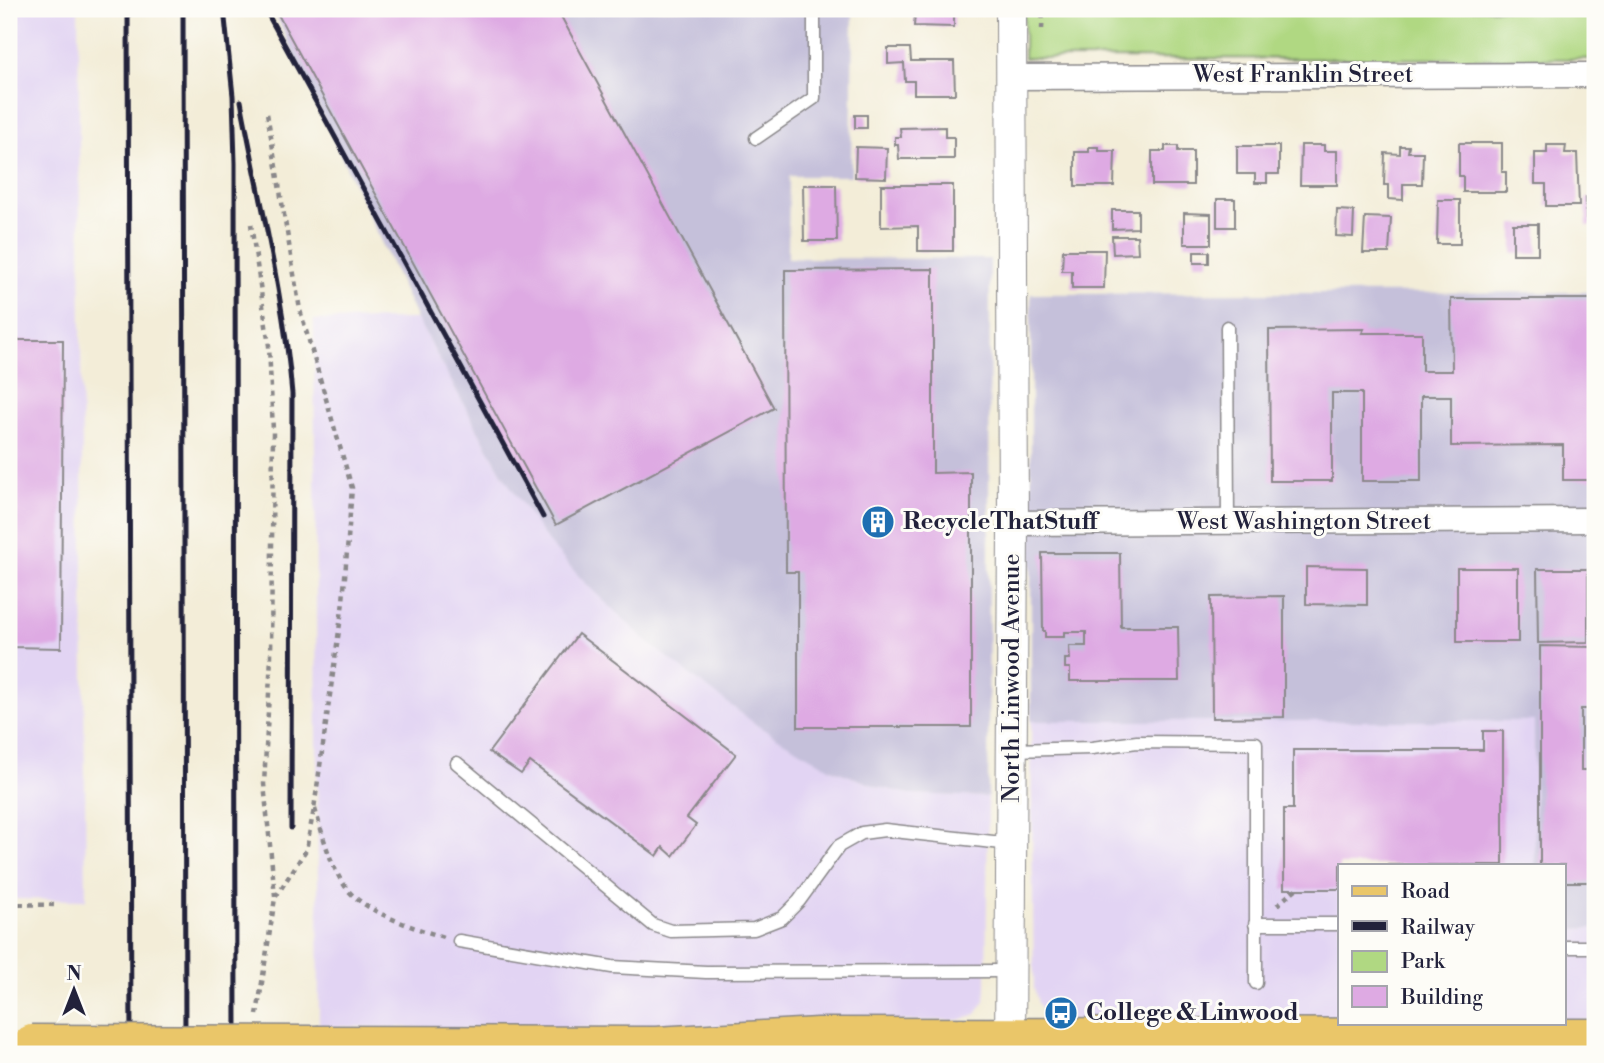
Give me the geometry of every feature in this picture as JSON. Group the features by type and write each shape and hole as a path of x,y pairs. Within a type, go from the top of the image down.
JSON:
{"main road":[{"path":"20,1044 656,1046 818,1037 1010,1045 1340,1038 1450,1046 1595,1038"},
{"path":"1302,1054 1340,1038"}],"street":[{"name":"North Linwood Avenue","path":"1010,1045 1013,523 1011,9"},
{"name":"West Franklin Street","path":"1011,77 1595,75"},
{"name":"West Washington Street","path":"1013,523 1595,520"}],"lane":[{"path":"756,138 814,99 814,9"},
{"path":"1227,327 1228,522"},
{"path":"1012,750 1092,748 1137,742 1256,743 1256,983"},
{"path":"457,763 653,925 671,931 754,929 782,918 799,901 838,846 862,833 885,830 1011,845"},
{"path":"1255,924 1338,924"},
{"path":"458,941 612,967 719,972 1010,971"},
{"path":"1566,947 1595,947"}],"path":[{"path":"267,113 300,310 352,488 343,602 314,809 306,850 275,898"},
{"path":"251,224 269,346 273,431 271,657 264,785 275,898 263,965 257,1028"},
{"path":"314,809 348,890 364,903 410,927 458,941"},
{"path":"9,904 55,905"}],"shaded area":[{"path":"9,9 78,9 86,900 9,899"},
{"path":"273,9 853,9 851,176 789,176 788,258 990,259 988,797 910,794 879,787 831,769 758,726 651,645 586,584 548,542 504,477 417,319"},
{"path":"1595,292 1595,928 1566,929 1566,864 1535,864 1534,721 1031,721 1031,294"},
{"path":"417,319 504,477 831,769 879,787 910,794 988,797 986,989 985,1001 976,1014 960,1020 705,1026 486,1029 319,1026 314,320"},
{"path":"1031,721 1534,721 1535,864 1338,864 1338,1020 1062,1020 1050,1018 1044,1013 1034,988"},
{"path":"1595,928 1595,1020 1566,1020 1566,929"}],"green space":[{"path":"1024,9 1595,9 1595,59 1024,58"}],"building":[{"path":"275,9 557,9 774,408 556,525"},
{"path":"904,9 954,9 954,27 914,26 915,14 904,13"},
{"path":"888,48 910,48 911,61 954,61 955,94 914,94 914,81 905,81 904,63 888,64"},
{"path":"855,115 867,115 867,128 855,128"},
{"path":"945,127 945,137 954,137 954,159 899,159 895,137 901,137 900,128"},
{"path":"1459,143 1502,143 1502,172 1506,172 1506,192 1463,192 1463,176 1459,176"},
{"path":"1301,145 1324,145 1324,151 1337,151 1337,185 1300,185"},
{"path":"1547,145 1566,145 1565,153 1577,153 1579,206 1546,206 1546,184 1535,184 1535,153 1547,153"},
{"path":"1165,146 1178,146 1178,151 1193,151 1193,185 1152,185 1152,151 1165,151"},
{"path":"1237,146 1279,146 1279,174 1267,174 1267,183 1255,183 1255,174 1237,174"},
{"path":"1400,146 1409,146 1408,152 1423,152 1422,184 1403,184 1403,200 1388,199 1388,185 1384,185 1385,153 1400,154"},
{"path":"856,147 887,148 886,178 855,177"},
{"path":"1089,147 1099,147 1099,151 1115,151 1114,186 1075,186 1075,152 1089,152"},
{"path":"803,185 836,185 837,241 804,241"},
{"path":"881,185 953,185 953,251 918,251 918,226 881,227"},
{"path":"1586,198 1595,198 1595,226 1587,226"},
{"path":"1217,199 1235,199 1235,227 1217,227"},
{"path":"1438,200 1460,200 1460,244 1437,244"},
{"path":"1112,210 1138,210 1138,228 1112,229"},
{"path":"1337,210 1354,211 1353,237 1336,236"},
{"path":"1184,213 1211,214 1211,244 1184,244"},
{"path":"1365,217 1391,218 1389,253 1363,253"},
{"path":"1513,224 1538,224 1538,254 1513,254"},
{"path":"1112,236 1137,236 1138,253 1113,254"},
{"path":"1063,250 1105,250 1104,288 1072,288 1072,271 1062,271"},
{"path":"1194,252 1209,252 1209,263 1194,263"},
{"name":"RecycleThatStuff","path":"933,269 933,473 971,472 971,727 798,727 798,572 786,572 785,270"},
{"path":"1451,299 1595,299 1595,480 1563,480 1563,445 1451,446 1451,396 1421,396 1421,481 1362,481 1362,393 1332,393 1332,481 1270,481 1269,330 1364,329 1362,333 1422,333 1422,371 1452,371"},
{"path":"9,340 63,340 61,648 9,647"},
{"path":"1042,553 1120,553 1121,627 1178,627 1179,681 1070,681 1070,668 1065,668 1065,659 1070,659 1069,646 1086,646 1086,632 1064,632 1064,637 1045,637"},
{"path":"1306,567 1367,568 1367,605 1306,604"},
{"path":"1457,568 1518,568 1518,642 1457,642"},
{"path":"1537,569 1588,569 1588,642 1538,643"},
{"path":"1284,596 1284,717 1212,718 1211,597"},
{"path":"578,634 736,754 687,818 696,825 673,856 663,847 657,856 530,762 521,774 489,752"},
{"path":"1540,646 1595,647 1595,709 1581,709 1581,770 1595,770 1595,882 1566,882 1566,864 1540,864"},
{"path":"1483,731 1503,731 1503,864 1338,864 1338,889 1284,889 1284,809 1293,809 1293,750 1483,750"}],"railway":[{"path":"128,9 131,1054"},
{"path":"183,9 185,1054"},
{"path":"224,9 233,96 235,163 236,1054"},
{"path":"265,9 543,517"},
{"path":"241,101 277,283 292,394 291,828"}],"place":[{"name":"RecycleThatStuff","path":"878,522"},
{"name":"College & Linwood","path":"1061,1013"}]}
